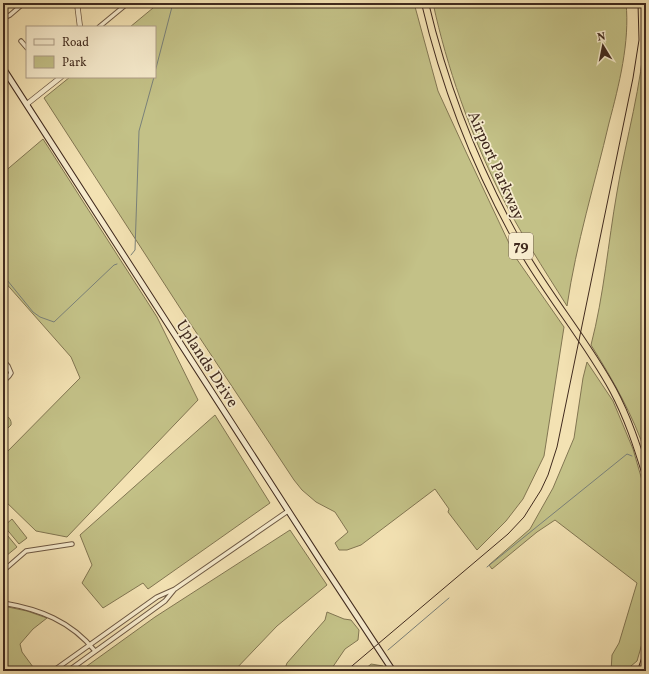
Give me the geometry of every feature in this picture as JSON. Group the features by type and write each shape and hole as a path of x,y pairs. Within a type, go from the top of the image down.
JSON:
{"highway":[{"name":"Airport Parkway","path":"425,3 434,40 447,82 481,169 504,216 536,273 612,390 631,429 646,475"},
{"path":"641,671 646,656"},
{"path":"644,671 646,664"}],"main road":[{"name":"Uplands Drive","path":"3,68 288,511 393,671"}],"street":[{"path":"3,13 8,16 24,3"},
{"path":"77,3 80,26"},
{"path":"100,26 128,3"},
{"path":"21,40 26,45"},
{"path":"27,104 54,80 59,78"},
{"path":"3,360 10,369 9,376 3,382"},
{"path":"53,671 157,597 175,589 288,511"},
{"path":"3,571 26,551 72,544"},
{"path":"68,671 165,601 175,589"},
{"path":"3,602 41,612 77,633 90,645 94,651"}],"green space":[{"path":"159,3 414,3 438,91 466,152 516,258 564,327 544,456 523,499 506,521 477,550 448,512 449,509 435,489 361,545 347,550 339,550 335,543 348,532 335,512 316,502 302,490 294,480 44,98 69,78 156,78 156,26 131,26"},
{"path":"433,3 626,3 627,18 625,48 620,79 581,237 567,306 515,220 488,169 469,123 452,75"},
{"path":"643,3 646,3 646,454 635,425 622,398 591,345 603,288 617,192 641,71 645,30"},
{"path":"43,139 157,317 198,400 67,537 36,531 3,499 3,456 80,378 71,357 3,280 3,173"},
{"path":"587,362 613,401 633,449 646,494 646,630 637,661 625,671 611,671 612,655 619,643 637,583 555,520 537,532 492,569 489,565 530,529 553,488 574,438 583,378"},
{"path":"3,415 8,417 11,421 11,425 7,429 3,426"},
{"path":"215,415 270,503 148,589 143,583 103,608 82,583 92,565 80,535"},
{"path":"12,519 27,538 19,544 4,526"},
{"path":"3,530 17,547 6,556 3,552"},
{"path":"290,530 327,585 277,626 234,671 80,671 155,617"},
{"path":"3,606 27,611 47,618 33,629 20,644 22,652 36,671 3,671"},
{"path":"327,612 344,619 351,620 359,630 358,640 345,649 330,671 284,671 287,663 325,620"},
{"path":"371,664 383,666 385,671 363,671"}],"waterway":[{"path":"156,68 173,3"},
{"path":"131,255 135,250 139,131 154,78"},
{"path":"3,275 33,312 40,317 54,322 114,265 117,264"},
{"path":"487,567 627,454 632,456"},
{"path":"388,650 449,598"}],"tram line":[{"path":"346,671 508,534 524,517 541,490 548,475 557,447 633,78 639,40 638,3"}]}
